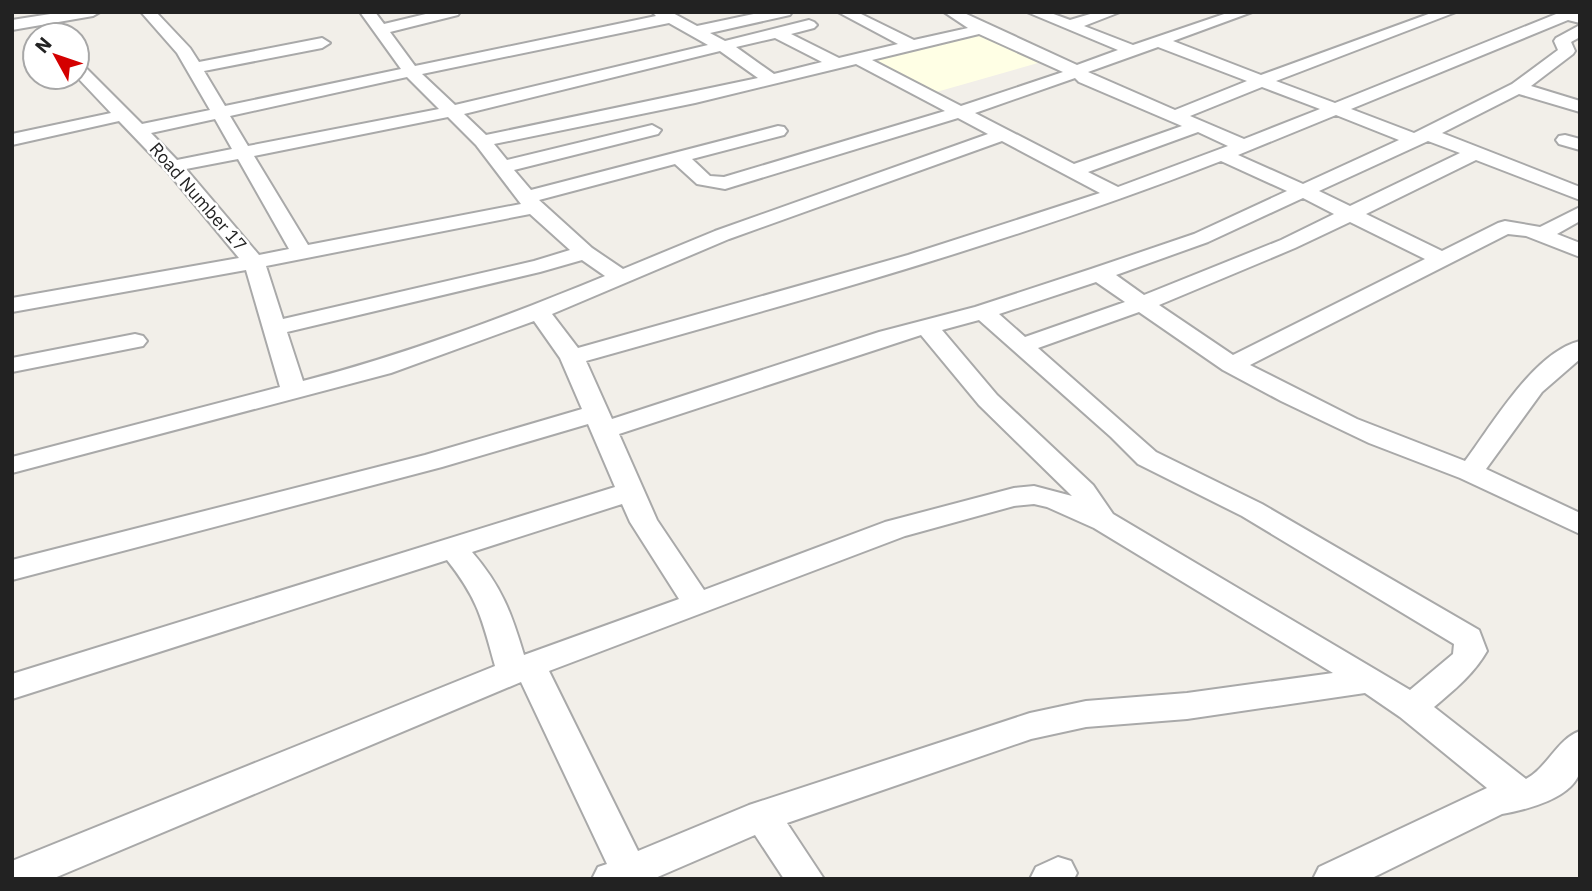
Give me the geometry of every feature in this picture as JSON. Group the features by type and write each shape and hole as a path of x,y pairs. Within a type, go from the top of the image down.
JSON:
{"street":[{"path":"12,25 30,17 93,12"},
{"path":"148,12 184,51 302,253"},
{"path":"367,12 412,73 482,141 530,202 585,252 619,276"},
{"path":"380,30 453,12"},
{"path":"696,31 785,12"},
{"path":"845,12 913,46"},
{"path":"1034,12 1133,50"},
{"path":"1071,25 1114,12"},
{"path":"1176,116 1449,12"},
{"path":"679,156 698,179 715,184 725,183 960,112 1078,72 1234,13"},
{"path":"139,130 412,73 664,14 723,46 772,80"},
{"path":"958,16 983,22 1085,78 1199,126 1234,151 1303,191 1442,259"},
{"path":"1571,19 1562,41 1573,49"},
{"path":"572,358 921,259 1117,194 1571,19"},
{"path":"482,141 772,80 913,46 983,22"},
{"path":"173,166 453,111 809,25"},
{"path":"777,33 838,64"},
{"path":"1158,41 1336,109 1475,153 1580,194"},
{"path":"194,68 322,43"},
{"path":"12,570 433,461 601,421 887,337 983,312 1099,274 1200,238 1421,137 1518,88 1573,49"},
{"path":"858,59 1117,194"},
{"name":"Road Number 17","path":"91,82 173,166 254,262 293,390"},
{"path":"1518,88 1580,107"},
{"path":"12,140 124,115"},
{"path":"1072,171 1199,126"},
{"path":"502,167 652,130"},
{"path":"12,305 302,253 530,202 679,156 778,131"},
{"path":"12,465 382,368 496,329 722,235 1003,135"},
{"path":"1021,346 1143,303 1275,250 1475,153"},
{"path":"1544,235 1552,226 1580,213"},
{"path":"1232,365 1505,228 1518,228 1544,235 1580,251"},
{"path":"274,328 517,271 585,252"},
{"path":"1099,274 1232,365 1280,393 1356,430 1470,472 1576,519"},
{"path":"538,311 572,358 644,522 698,604"},
{"path":"983,312 1120,431 1147,458 1252,510 1468,638 1471,651 1464,662 1412,708"},
{"path":"928,327 988,400 1083,491 1104,522"},
{"path":"12,365 135,341"},
{"path":"1470,472 1545,374 1567,355 1580,348"},
{"path":"12,687 629,492"},
{"path":"12,878 522,669 895,529 1014,497 1034,495 1054,499 1104,522 1370,680 1412,708 1521,796"},
{"path":"453,548 479,580 494,607 620,875 762,816 1030,726 1086,714 1187,706 1370,680"},
{"path":"1332,879 1375,870 1496,800 1544,789 1558,776 1580,745"},
{"path":"762,816 805,879"}],"shaded area":[{"path":"977,31 1045,61 933,93 868,60"}]}
